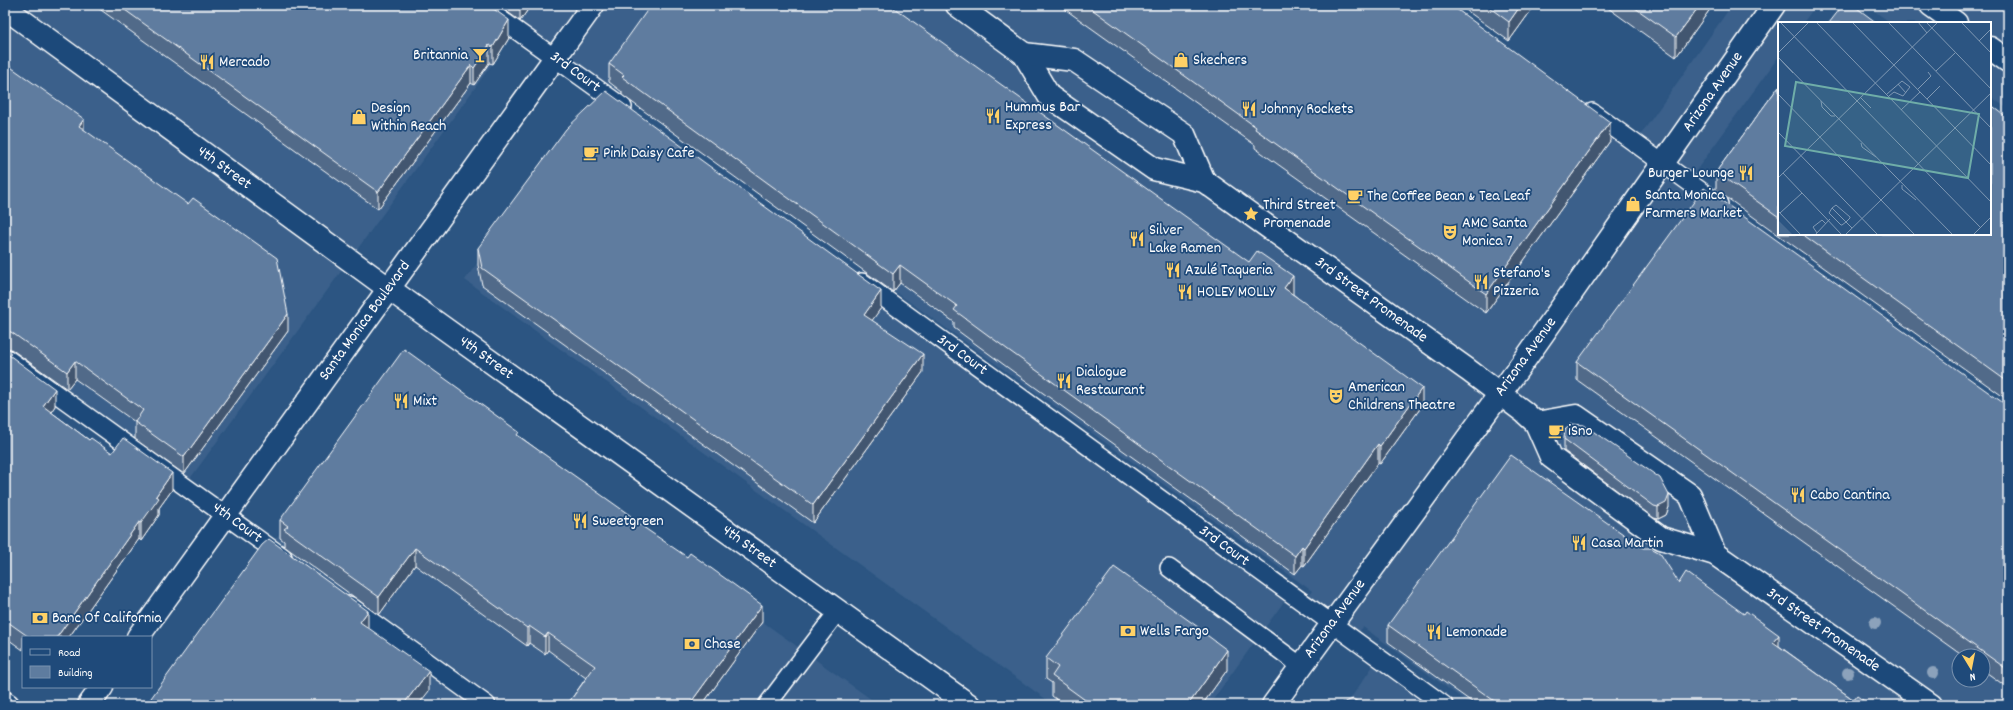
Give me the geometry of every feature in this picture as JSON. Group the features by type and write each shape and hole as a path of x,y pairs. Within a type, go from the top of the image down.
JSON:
{"street":[{"name":"Santa Monica Boulevard","path":"139,636 593,5"},
{"name":"3rd Street Promenade","path":"957,5 1024,54 1048,96 1154,168 1204,181 1468,370 1536,423 1551,457 1661,538 1715,554 1931,705"},
{"name":"Arizona Avenue","path":"1273,705 1663,164 1774,5"},
{"path":"1931,5 1955,22"},
{"name":"4th Street","path":"5,8 388,288 969,705"},
{"path":"1991,49 2008,61"},
{"name":"3rd Street Promenade","path":"1024,54 1074,60 1184,134 1204,181"},
{"path":"1536,423 1576,416 1690,495 1715,554"},
{"path":"89,705 101,688"}],"lane":[{"name":"3rd Court","path":"481,5 639,119"},
{"path":"1576,101 1734,215"},
{"name":"3rd Court","path":"852,274 1444,705"},
{"name":"4th Court","path":"5,357 296,566"},
{"path":"1169,568 1300,666"},
{"path":"334,594 487,705"},
{"path":"767,705 838,610"}],"shaded area":[{"path":"5,5 468,5 512,37 189,480 5,348"},
{"name":"Third Street Promenade","path":"496,5 1437,5 1632,147 1732,5 1816,5 1804,22 1778,22 1778,57 1685,186 2008,422 2008,705 1471,705 1363,627 1359,632 1309,596 1312,591"},
{"path":"1866,5 2004,5 2008,8 2008,109 1991,97 1991,22 1890,22"},
{"path":"595,101 1285,600 1209,705 1054,705 465,280"},
{"path":"402,364 879,705 156,705"},
{"path":"1373,666 1427,705 1346,705"}],"building":[{"path":"118,5 488,5 509,20 493,47 489,45 474,68 471,65 378,192"},
{"path":"651,5 890,5 1249,262 1257,251 1293,276 1284,288 1422,388 1380,446 1378,444 1304,548 1302,546 1295,556 1011,352 954,310 957,306 900,265 893,274 622,77 624,75 609,64"},
{"path":"1086,5 1451,5 1610,122 1486,294 1255,129 1256,127"},
{"path":"1486,5 1521,5 1509,22"},
{"path":"1631,5 1700,5 1676,37"},
{"path":"1843,5 1853,5 1876,22 1830,22"},
{"path":"5,63 84,119 79,126 188,204 193,198 277,258 288,314 184,457 135,422 143,410 75,361 67,372 11,332 5,331"},
{"path":"1778,87 1778,216 1716,172"},
{"path":"606,91 881,291 864,315 923,354 813,505 482,268 478,248 566,129"},
{"path":"1991,105 2008,118 2008,382 1803,235 1991,235"},
{"path":"1704,188 2002,402 2008,403 2008,670 1991,658 1991,648 1977,648 1577,362"},
{"path":"404,349 519,432 517,435 631,516 630,518 687,557 690,553 762,605 689,705 567,705 595,666 548,633 545,637 529,626 527,628 415,548 379,597 284,529 288,526 280,520"},
{"path":"5,352 55,389 43,406 89,440 91,438 112,453 123,438 172,473 156,496 159,498 141,523 139,522 58,636 28,636 5,620"},
{"path":"1571,424 1584,425 1660,478 1669,495 1666,503 1658,507 1654,506 1564,439 1565,430"},
{"path":"1511,455 1643,548 1651,548 1660,553 1679,583 1686,572 1744,614 1746,611 1779,635 1773,642 1854,700 1857,696 1870,705 1500,705 1388,625"},
{"path":"269,539 368,611 360,622 429,671 403,705 146,705 262,545"},
{"name":"Wells Fargo","path":"1114,567 1205,632 1204,633 1227,650 1188,705 1092,705 1052,676 1058,667 1046,658"},
{"path":"1353,699 1364,705 1337,705"},
{"path":"1369,701 1375,705 1366,705"}],"place":[{"name":"Britannia","path":"480,55"},
{"name":"Skechers","path":"1181,60"},
{"name":"Mercado","path":"207,62"},
{"name":"Johnny Rockets","path":"1249,109"},
{"name":"Hummus Bar Express","path":"993,116"},
{"name":"Design Within Reach","path":"359,117"},
{"name":"Pink Daisy Cafe","path":"591,153"},
{"name":"Burger Lounge","path":"1746,173"},
{"name":"The Coffee Bean & Tea Leaf","path":"1355,196"},
{"name":"Santa Monica Farmers Market","path":"1633,204"},
{"name":"Third Street Promenade","path":"1251,214"},
{"name":"AMC Santa Monica 7","path":"1450,232"},
{"name":"Silver Lake Ramen","path":"1137,239"},
{"name":"Azulé Taqueria","path":"1173,270"},
{"name":"Stefano's Pizzeria","path":"1481,282"},
{"name":"HOLEY MOLLY","path":"1185,292"},
{"name":"Dialogue Restaurant","path":"1064,381"},
{"name":"American Childrens Theatre","path":"1336,396"},
{"name":"Mixt","path":"401,401"},
{"name":"iSno","path":"1556,431"},
{"name":"Cabo Cantina","path":"1798,495"},
{"name":"Sweetgreen","path":"580,521"},
{"name":"Casa Martin","path":"1579,543"},
{"name":"Banc Of California","path":"40,618"},
{"name":"Wells Fargo","path":"1128,631"},
{"name":"Lemonade","path":"1434,632"},
{"name":"Chase","path":"692,644"}]}
